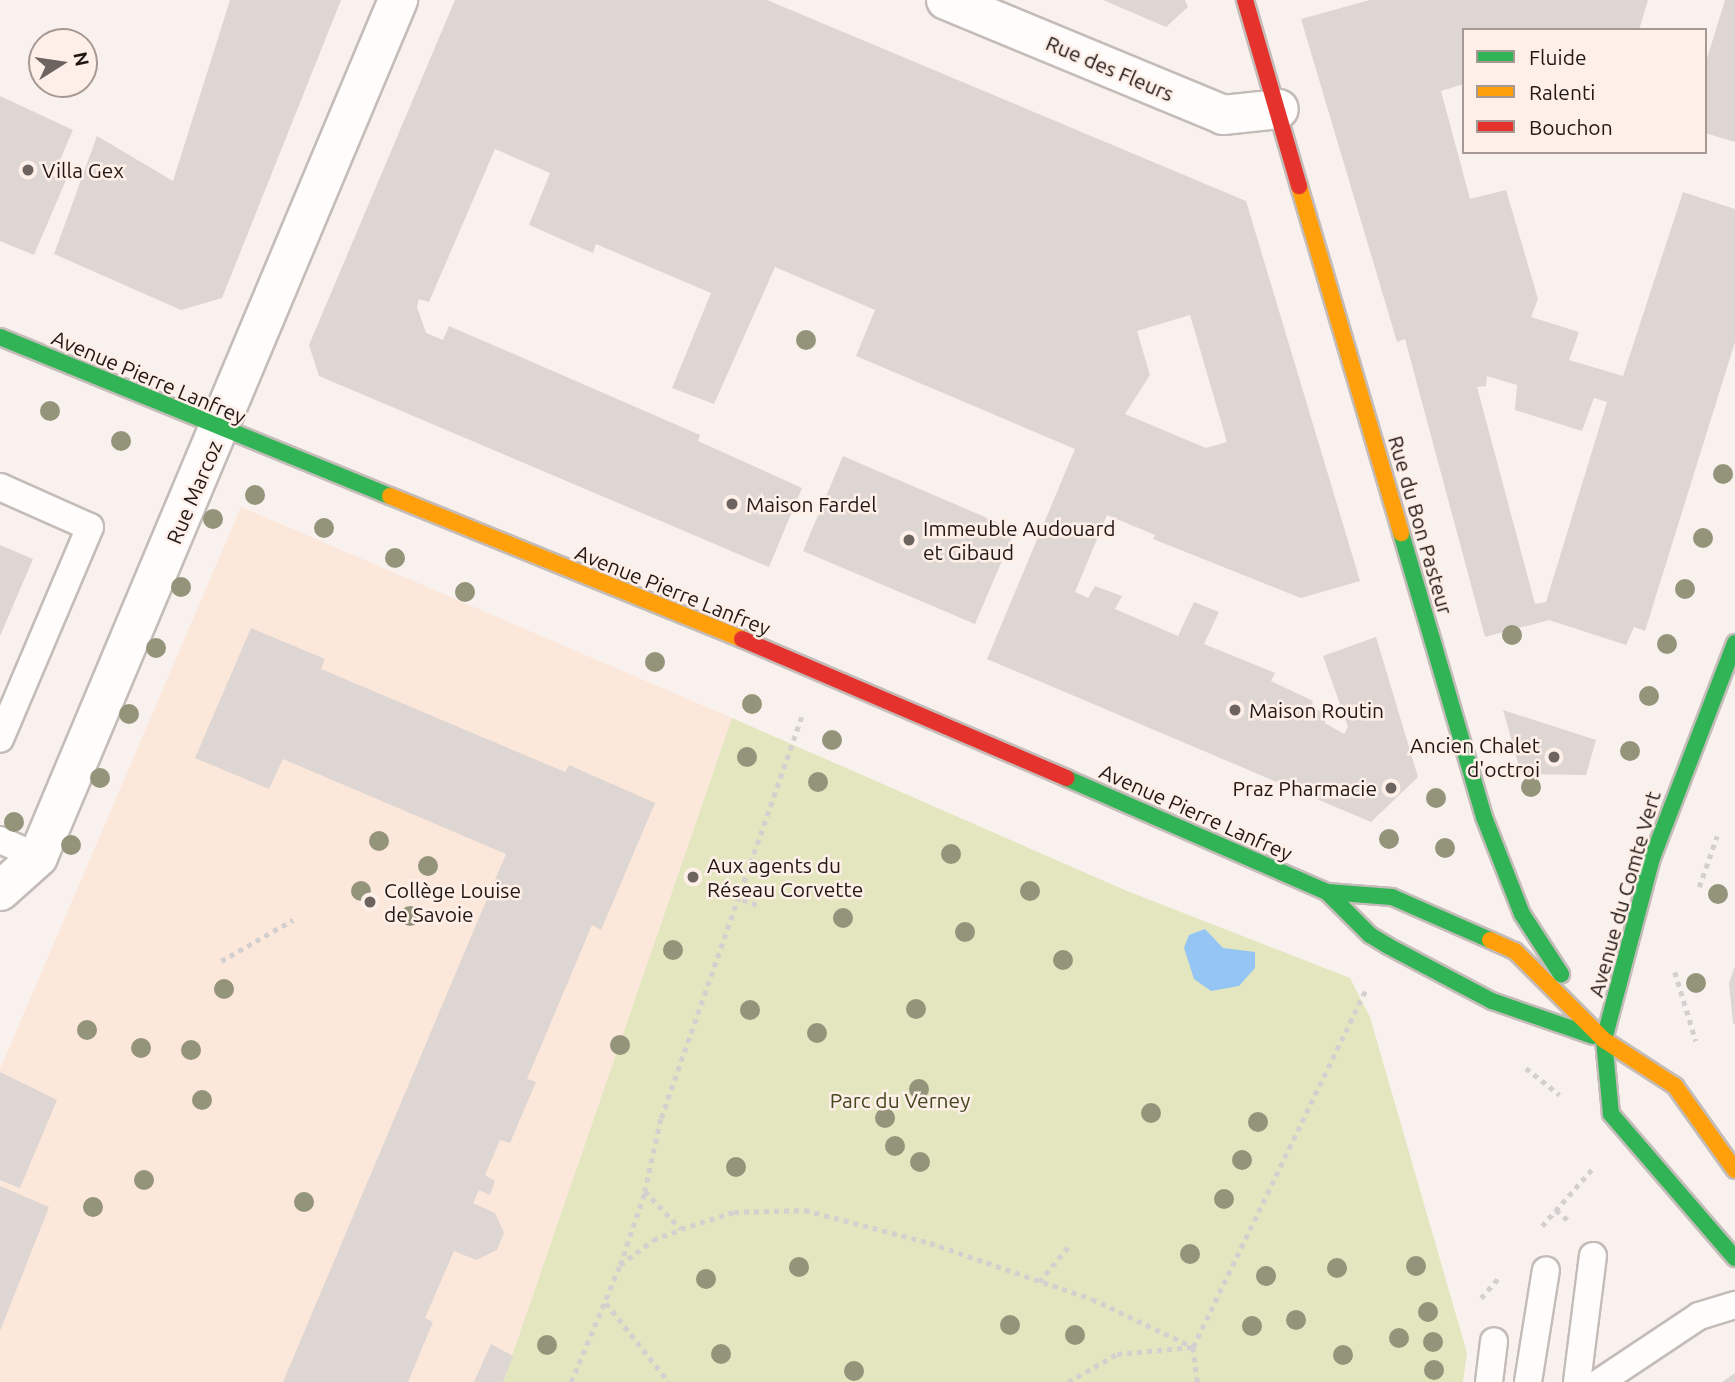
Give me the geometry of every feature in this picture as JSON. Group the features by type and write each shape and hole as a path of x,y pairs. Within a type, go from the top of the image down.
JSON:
{"street":[{"name":"Rue Marcoz","path":"0,891 38,856 220,430 398,0"},
{"name":"Rue des Fleurs","path":"946,0 1223,115 1279,109"},
{"name":"Rue du Bon Pasteur","path":"1245,0 1484,817 1522,914 1604,1040"},
{"name":"Avenue Pierre Lanfrey","path":"0,337 220,430 816,670 1327,892 1392,897 1515,951 1604,1040"},
{"name":"Avenue du Comte Vert","path":"1604,1040 1652,858 1734,647"},
{"name":"Avenue Pierre Lanfrey","path":"1327,892 1370,935 1388,946 1492,1001 1604,1040"},
{"path":"1604,1040 1675,1086 1735,1170"},
{"path":"1604,1040 1611,1114 1735,1258"}],"lane":[{"path":"0,487 90,527 0,739"},
{"path":"0,840 38,856"},
{"path":"1577,1382 1593,1256"},
{"path":"1528,1382 1546,1270"},
{"path":"1600,1382 1699,1316 1735,1305"},
{"path":"1489,1382 1494,1341"}],"path":[{"path":"571,1382 620,1265 645,1191 661,1119 740,898 816,670"},
{"path":"715,888 757,905"},
{"path":"221,961 293,920"},
{"path":"1671,960 1700,1053"},
{"path":"1197,1382 1193,1347 1367,987"},
{"path":"645,1191 681,1229"},
{"path":"620,1265 653,1240 734,1212 805,1210 930,1244 1092,1299 1193,1347"},
{"path":"1556,1210 1575,1227"},
{"path":"1039,1282 1068,1247"},
{"path":"606,1303 668,1382"},
{"path":"1068,1382 1118,1354 1193,1347"}],"shaded area":[{"name":"Collège Louise de Savoie","path":"241,507 732,718 503,1382 0,1382 0,1069"}],"green space":[{"name":"Parc du Verney","path":"732,718 1127,891 1350,978 1370,1017 1467,1353 1463,1382 503,1382"}],"water":[{"path":"1205,929 1223,948 1255,952 1255,968 1239,986 1211,991 1194,979 1184,948 1189,935"}],"building":[{"path":"230,0 341,0 222,298 181,310 54,254 97,136 173,181"},
{"path":"455,0 767,0 1246,201 1360,581 1301,598 1153,539 1155,535 1107,515 1075,592 1088,598 1095,586 1122,596 1115,609 1178,636 1194,602 1219,612 1204,644 1275,673 1271,681 1313,701 1311,707 1325,713 1325,723 1344,734 1348,727 1323,656 1376,637 1418,777 1371,822 987,659 1075,449 856,356 875,310 775,267 714,404 672,388 711,293 596,244 593,253 529,225 550,173 495,149 429,302 419,299 417,307 426,333 443,340 449,326 700,435 698,441 802,488 769,567 319,376 309,345","holes":["1190,315 1227,442 1206,448 1125,414 1150,375 1137,331"]},
{"path":"1103,0 1185,0 1188,7 1166,27"},
{"path":"1370,0 1648,0 1640,28 1462,28 1462,85 1441,91 1470,199 1506,190 1538,299 1531,317 1579,332 1569,360 1623,376 1683,192 1735,209 1735,342 1645,631 1634,627 1626,645 1549,620 1485,637 1405,339 1397,342 1301,19","holes":["1487,376 1517,385 1515,410 1582,431 1594,398 1607,402 1546,602 1535,604 1477,387 1486,386"]},
{"path":"1725,0 1735,0 1735,142 1707,134 1707,58"},
{"name":"Villa Gex","path":"0,96 73,130 53,176 66,180 34,255 0,241"},
{"name":"Immeuble Audouard et Gibaud","path":"843,456 1015,530 975,624 803,551"},
{"path":"0,545 33,559 0,636"},
{"path":"251,628 325,659 321,669 565,772 569,765 655,803 601,930 592,925 527,1079 536,1082 510,1143 500,1140 485,1175 495,1181 490,1195 479,1190 473,1203 495,1213 504,1233 497,1250 476,1260 454,1251 425,1318 433,1322 408,1382 283,1382 506,854 283,759 269,789 195,758"},
{"name":"Ancien Chalet d'octroi","path":"1503,710 1596,740 1586,775 1521,774"},
{"path":"1735,966 1735,1024 1733,1024 1729,983"},
{"path":"0,1072 57,1100 20,1188 0,1180"},
{"path":"0,1186 49,1207 0,1331"},
{"path":"491,1344 513,1356 503,1382 474,1382"},
{"path":"1735,1373 1735,1382 1722,1382"}],"traffic: fast":[{"path":"0,337 390,496"},
{"path":"1401,533 1484,817 1522,914 1561,974"},
{"path":"1735,643 1652,858 1604,1040 1611,1114 1735,1258"},
{"path":"1066,778 1327,892 1392,897 1490,940"},
{"path":"1327,892 1370,935 1388,946 1492,1001 1593,1036"}],"traffic: slow":[{"path":"1299,186 1401,533"},
{"path":"390,496 742,639"},
{"path":"1490,940 1515,951 1604,1040 1675,1086 1735,1170"}],"traffic: jam":[{"path":"1245,0 1299,186"},
{"path":"742,639 1066,778"}],"place":[{"name":"Villa Gex","path":"28,170"},
{"name":"Maison Fardel","path":"732,504"},
{"name":"Immeuble Audouard et Gibaud","path":"909,540"},
{"name":"Maison Routin","path":"1235,710"},
{"name":"Ancien Chalet d'octroi","path":"1554,757"},
{"name":"Praz Pharmacie","path":"1391,788"},
{"name":"Aux agents du Réseau Corvette","path":"693,877"},
{"name":"Collège Louise de Savoie","path":"370,902"}]}
